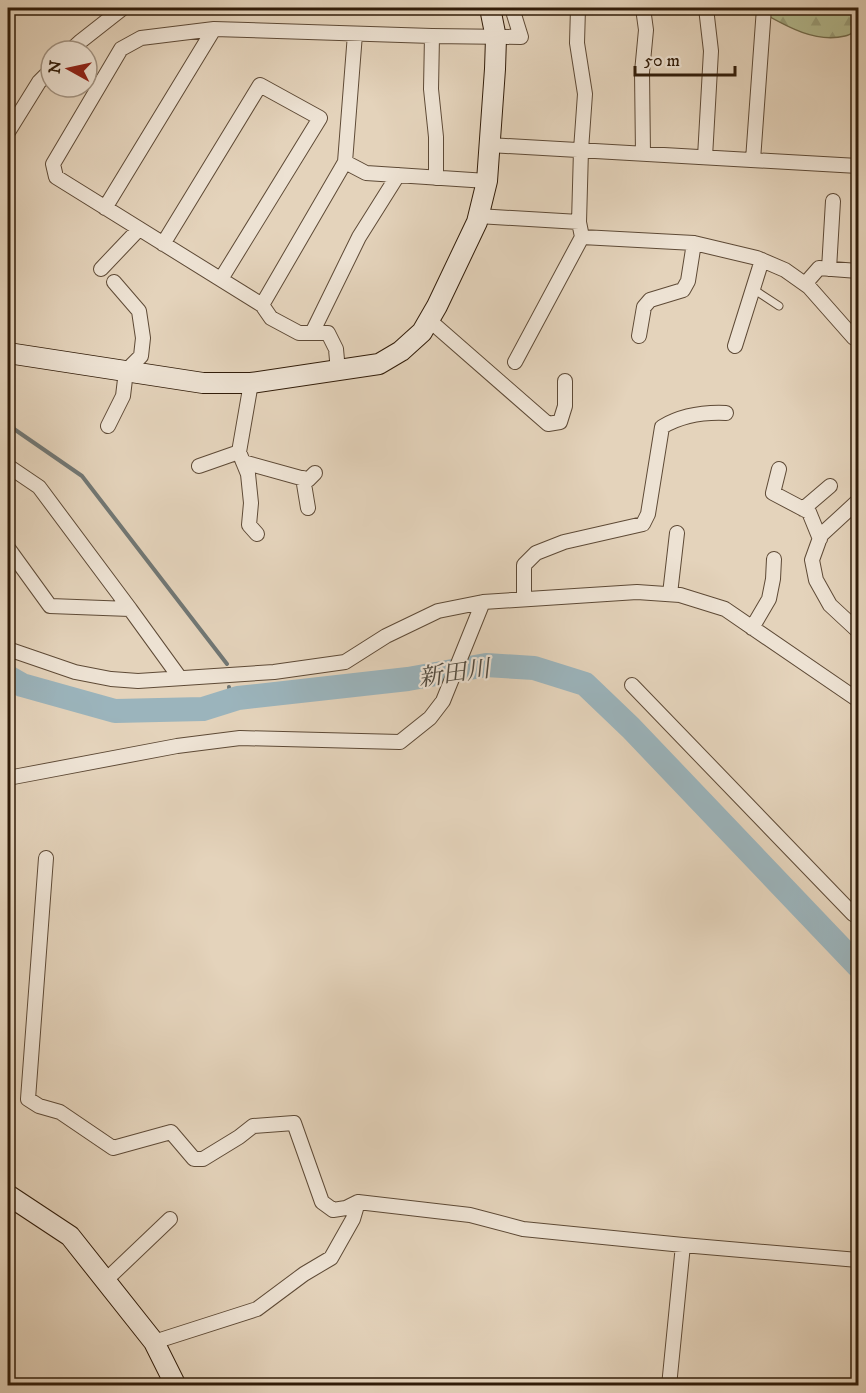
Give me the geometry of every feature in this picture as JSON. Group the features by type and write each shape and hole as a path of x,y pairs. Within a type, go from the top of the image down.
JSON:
{"street":[{"path":"84,39 123,8"},
{"path":"8,353 203,383 250,383 379,364 401,351 422,332 477,222 487,181 496,38 490,8"},
{"path":"338,371 336,349 328,333 299,333 271,318 262,305 56,177 53,164 121,49 141,38 214,29 521,37 512,8"},
{"path":"515,362 582,237 579,222 585,93 577,43 578,8"},
{"path":"643,8 646,30 642,72 643,154"},
{"path":"705,157 711,51 706,8"},
{"path":"753,160 764,8"},
{"path":"105,208 214,29"},
{"path":"262,305 345,162 356,34"},
{"path":"432,36 431,89 436,137 436,178"},
{"path":"8,132 39,82"},
{"path":"163,244 260,85 320,117 221,279"},
{"path":"489,145 858,166"},
{"path":"345,162 366,172 487,181"},
{"path":"312,333 359,237 398,175"},
{"path":"830,269 833,201"},
{"path":"478,216 579,222"},
{"path":"101,269 140,229"},
{"path":"582,237 694,243 762,260 785,270 805,284 854,338 858,339"},
{"path":"639,336 644,307 650,300 683,290 688,281 694,243"},
{"path":"735,346 762,260"},
{"path":"805,284 819,268 858,271"},
{"path":"108,426 123,396 126,371 141,356 143,338 139,311 114,282"},
{"path":"429,320 548,424 560,422 565,406 565,381"},
{"path":"250,383 241,457 248,474 251,533"},
{"path":"524,599 524,565 536,553 564,542 643,524 648,514 662,427 674,420 705,412 726,413"},
{"path":"199,466 241,457 309,476 308,508"},
{"path":"8,466 39,487 180,678"},
{"path":"779,470 773,494 809,512 820,539"},
{"path":"803,508 830,486"},
{"path":"858,501 821,536 812,560 816,580 830,605 858,631"},
{"path":"670,594 677,533"},
{"path":"8,549 50,606 130,609"},
{"path":"752,628 769,599 774,559"},
{"path":"8,649 75,672 111,679 138,681 274,672 345,662 386,636 438,611 483,602 637,592 680,595 724,609 858,700"},
{"path":"8,777 177,746 240,738 400,742 430,718 443,701 483,602"},
{"path":"632,685 858,917"},
{"path":"46,858 28,1099 39,1106 60,1112 113,1148 171,1132 194,1159 203,1159 253,1126 294,1123 322,1202 333,1210 346,1208 358,1202 470,1215 523,1229 858,1260"},
{"path":"8,1195 70,1236 154,1342 176,1386"},
{"path":"154,1342 257,1309 304,1274 331,1258 353,1219 358,1202"},
{"path":"106,1280 170,1219"},
{"path":"669,1386 683,1245"}],"lane":[{"path":"753,288 778,306"}],"green space":[{"path":"754,8 858,8 858,30 847,36 833,38 809,35 786,26"}],"waterway":[{"path":"8,402 14,429 82,476 227,664"},
{"name":"新田川","path":"8,677 22,685 115,711 203,709 238,698 408,679 486,665 534,668 585,684 631,728 858,966"},
{"path":"229,687 231,701"}]}
